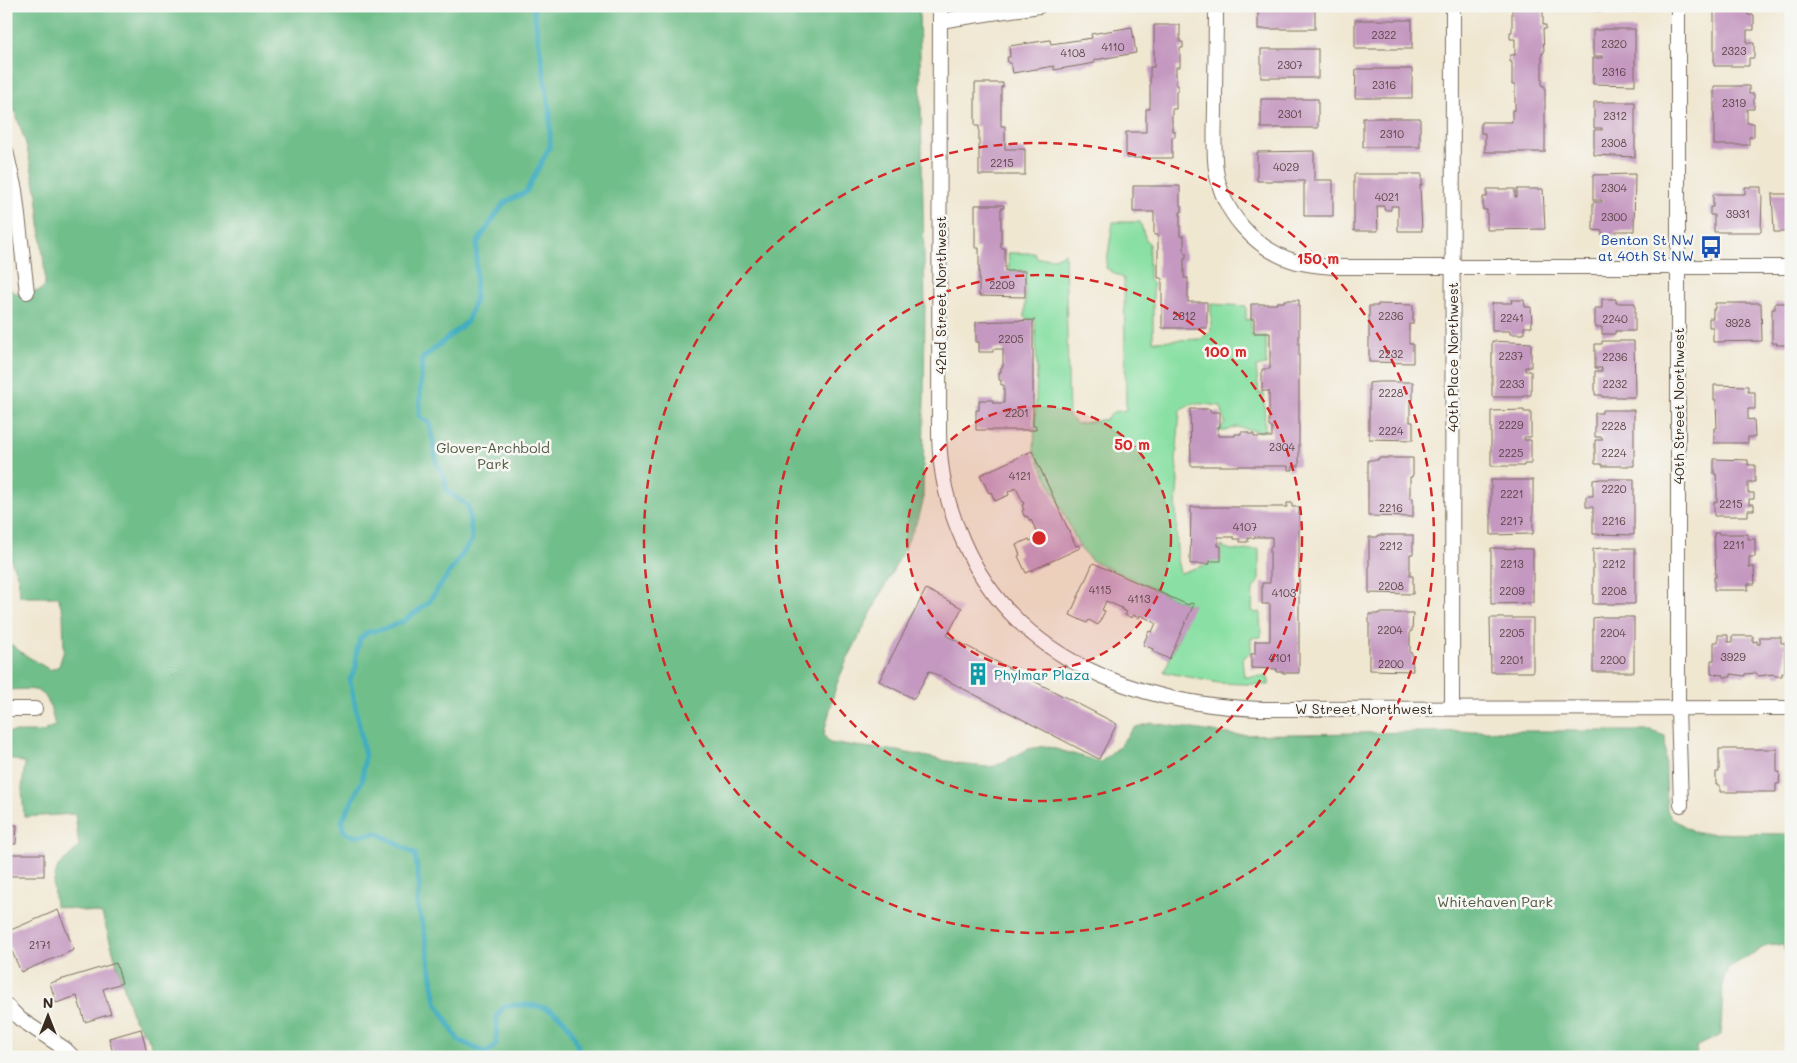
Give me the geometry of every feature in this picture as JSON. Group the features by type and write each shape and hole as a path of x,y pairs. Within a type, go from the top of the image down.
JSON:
{"street":[{"name":"42nd Street Northwest","path":"940,6 940,454 943,484 953,516 981,576"},
{"path":"940,21 1039,6"},
{"path":"1216,6 1215,151 1220,187 1235,218 1252,237 1272,252 1283,257 1305,264 1334,267 1791,267"},
{"name":"40th Place Northwest","path":"1452,6 1452,708"},
{"name":"40th Street Northwest","path":"1678,6 1678,708 1681,805"},
{"path":"6,151 15,190 27,292"},
{"name":"W Street Northwest","path":"981,576 1010,614 1047,645 1074,662 1144,692 1194,703 1245,709 1791,708"},
{"path":"6,709 35,709"},
{"path":"6,1005 20,1019 65,1049 72,1057"}],"green space":[{"name":"Glover-Archbold Park","path":"6,6 919,6 925,305 923,502 919,517 907,543 846,662 836,686 824,735 829,743 898,751 967,765 987,767 995,766 1029,749 1045,746 1101,762 1136,727 1152,723 1234,735 1479,731 1652,731 1665,736 1667,810 1671,818 1696,833 1791,834 1791,969 1783,945 1769,944 1728,968 1723,981 1721,1035 1696,1047 1697,1057 154,1057 150,1041 133,1018 102,914 55,906 53,885 58,866 79,847 75,814 24,817 22,788 25,763 6,757 6,732 46,732 46,729 55,726 49,704 42,693 29,689 6,690 6,643 50,670 59,666 64,650 63,612 58,597 20,596 18,577 9,556 6,554 6,278 9,288 15,293 40,291 45,285 45,275 37,194 26,144 6,85"},
{"path":"1113,222 1140,222 1146,240 1149,243 1149,280 1153,284 1153,341 1201,339 1211,331 1211,304 1246,306 1246,320 1251,319 1251,336 1266,336 1266,365 1256,367 1259,394 1264,394 1265,429 1262,432 1236,427 1225,431 1218,431 1225,423 1221,406 1195,404 1180,410 1176,460 1178,481 1176,507 1177,560 1180,573 1209,564 1210,561 1220,561 1221,546 1235,550 1259,549 1259,580 1253,589 1252,611 1260,612 1261,637 1251,638 1251,652 1242,659 1244,677 1267,676 1269,685 1218,683 1164,672 1193,604 1186,604 1091,560 1080,548 1034,451 1037,370 1035,321 1025,318 1025,271 1009,271 1008,253 1034,253 1037,258 1054,258 1065,253 1069,416 1077,424 1107,419 1113,412 1126,410 1124,279 1106,268"}],"building":[{"path":"1258,6 1315,6 1315,29 1258,29"},
{"path":"1543,6 1543,25 1546,25 1546,29 1543,29 1544,53 1542,53 1542,86 1545,86 1545,152 1485,152 1485,133 1481,133 1481,122 1512,122 1512,110 1515,110 1515,85 1512,85 1512,62 1510,62 1510,55 1515,55 1515,39 1510,39 1510,32 1512,32 1512,7"},
{"path":"1594,6 1635,6 1635,12 1594,11"},
{"path":"1714,6 1748,6 1748,15 1754,15 1754,30 1747,30 1747,43 1754,43 1754,58 1749,58 1749,66 1714,66"},
{"path":"1355,20 1412,20 1412,49 1355,49"},
{"path":"1154,25 1180,25 1180,42 1183,42 1183,48 1180,48 1180,67 1176,67 1178,91 1176,91 1176,109 1172,109 1172,131 1175,131 1175,137 1172,137 1172,158 1126,158 1126,132 1146,132 1146,109 1150,109 1150,67 1154,67"},
{"path":"1132,27 1136,53 1094,60 1095,63 1054,70 1054,66 1013,73 1011,63 1008,63 1007,57 1010,57 1009,46 1050,40 1051,44 1092,38 1091,34"},
{"path":"1635,29 1635,85 1593,84 1593,58 1602,58 1602,56 1593,56 1593,30"},
{"path":"1261,49 1318,49 1318,78 1261,78"},
{"path":"1356,69 1412,69 1412,98 1355,98"},
{"path":"975,83 1003,83 1003,87 1001,87 1001,126 1005,126 1005,149 1025,149 1025,175 979,175 979,126 975,126"},
{"path":"1714,86 1749,86 1749,94 1754,94 1754,109 1747,109 1747,123 1754,123 1754,137 1749,137 1749,145 1714,145"},
{"path":"1261,99 1318,99 1318,128 1261,128"},
{"path":"1594,102 1635,102 1635,157 1594,155 1594,130 1602,130 1602,128 1594,128"},
{"path":"1363,118 1420,118 1420,147 1363,147"},
{"path":"1314,151 1314,180 1333,180 1333,216 1304,216 1304,181 1257,181 1257,152"},
{"path":"1354,174 1422,174 1422,185 1420,185 1422,231 1398,231 1398,206 1391,206 1391,210 1384,210 1384,206 1377,206 1378,231 1354,231"},
{"path":"1635,174 1634,231 1616,231 1616,235 1602,235 1602,231 1593,230 1593,202 1602,202 1602,200 1593,200 1593,175"},
{"path":"1133,186 1180,186 1180,206 1182,206 1182,212 1180,212 1180,236 1184,236 1186,259 1184,259 1184,278 1188,278 1188,302 1207,302 1207,328 1162,328 1162,278 1158,278 1158,235 1154,235 1154,212 1133,212"},
{"path":"1745,187 1761,187 1761,232 1714,232 1714,215 1710,215 1710,207 1713,207 1713,194 1745,194"},
{"path":"1487,189 1515,189 1515,197 1517,197 1517,189 1543,189 1545,229 1487,230 1487,210 1483,210 1483,197 1487,197"},
{"path":"1772,194 1791,194 1791,232 1774,232"},
{"path":"975,205 1004,205 1004,208 1001,208 1001,248 1005,248 1005,271 1025,271 1025,297 979,296 979,248 975,248"},
{"path":"1602,299 1616,299 1616,303 1635,303 1635,331 1615,331 1615,334 1602,334 1602,327 1595,327 1595,308 1602,308"},
{"path":"1284,300 1299,300 1299,466 1293,466 1293,470 1288,470 1288,466 1191,466 1190,409 1210,409 1210,412 1220,412 1218,436 1235,436 1235,434 1241,434 1241,432 1248,432 1248,434 1254,434 1254,437 1272,437 1272,427 1269,427 1269,391 1262,391 1262,369 1270,369 1270,333 1254,333 1254,319 1251,319 1251,304 1277,304 1277,302 1284,302"},
{"path":"1511,300 1524,300 1525,307 1531,307 1532,327 1524,327 1524,334 1510,334 1510,331 1492,331 1492,303 1512,303"},
{"path":"1715,303 1761,303 1762,341 1713,342 1713,327 1709,327 1709,318 1713,318"},
{"path":"1775,303 1791,303 1791,343 1789,345 1772,343 1772,309 1775,309"},
{"path":"1378,304 1413,305 1413,324 1409,324 1409,344 1413,344 1413,363 1369,362 1369,306 1378,306"},
{"path":"1035,320 1033,322 1033,426 1036,426 1036,430 976,430 976,410 979,410 979,400 993,400 993,403 1004,403 1004,385 1001,385 1001,380 999,380 999,372 1001,372 1001,367 1003,367 1003,349 993,349 993,352 979,352 979,342 976,342 976,322"},
{"path":"1492,341 1531,343 1531,367 1525,367 1525,371 1531,371 1531,395 1524,395 1524,397 1492,397"},
{"path":"1602,341 1634,341 1635,397 1602,397 1602,395 1595,395 1595,371 1602,371 1602,368 1595,368 1595,344 1602,344"},
{"path":"1413,382 1413,400 1410,400 1410,422 1413,422 1413,440 1369,439 1369,383"},
{"path":"1714,385 1748,386 1748,392 1755,392 1755,409 1748,409 1748,420 1754,419 1755,437 1748,437 1748,443 1714,443 1714,428 1717,428"},
{"path":"1524,410 1524,412 1531,412 1531,437 1524,437 1524,440 1531,440 1531,464 1524,464 1524,466 1491,466 1491,411"},
{"path":"1602,410 1634,410 1634,466 1602,466 1602,464 1595,464 1595,440 1602,440 1602,437 1595,437 1595,413 1602,413"},
{"path":"1032,451 1076,546 1079,545 1080,548 1026,573 1018,556 1020,555 1016,545 1039,537 1031,520 1027,516 1025,517 1022,511 1024,510 1022,505 1024,504 1016,488 1008,492 1009,495 995,501 980,475"},
{"path":"1378,458 1413,458 1413,474 1410,477 1410,498 1413,498 1413,517 1368,516 1368,460 1378,460"},
{"path":"1714,459 1748,460 1748,465 1755,465 1755,482 1748,482 1748,493 1754,493 1754,499 1749,499 1749,504 1754,504 1754,510 1748,510 1748,516 1714,516 1717,488 1716,474 1714,474"},
{"path":"1634,479 1634,535 1593,534 1593,507 1586,507 1586,496 1593,496 1593,480"},
{"path":"1491,480 1533,480 1533,534 1491,535"},
{"path":"1287,503 1292,503 1292,507 1299,507 1299,673 1277,672 1277,669 1251,668 1251,654 1255,654 1255,641 1270,641 1270,604 1262,604 1262,583 1270,583 1270,547 1272,547 1272,537 1254,537 1248,538 1248,542 1240,542 1240,539 1234,539 1234,537 1218,537 1218,546 1221,546 1221,561 1210,561 1210,564 1190,564 1191,507 1287,507"},
{"path":"1714,533 1748,534 1748,539 1755,539 1755,557 1749,557 1749,567 1754,567 1755,584 1748,584 1748,590 1714,590 1714,577 1716,577"},
{"path":"1378,535 1413,535 1413,554 1410,554 1410,576 1413,576 1413,594 1369,593 1369,537 1378,537"},
{"path":"1491,548 1533,549 1533,603 1491,604"},
{"path":"1635,548 1635,604 1593,604 1593,549"},
{"path":"1093,563 1186,604 1194,604 1169,659 1143,645 1149,631 1152,632 1156,623 1140,615 1139,618 1133,615 1132,618 1125,615 1127,612 1122,610 1122,608 1106,601 1102,610 1105,611 1098,625 1089,620 1087,623 1070,615"},
{"name":"Phylmar Plaza","path":"926,589 962,608 947,636 1117,724 1099,759 929,671 914,699 879,681"},
{"path":"1413,613 1412,631 1410,631 1410,653 1412,653 1413,671 1369,670 1369,614"},
{"path":"1634,617 1634,672 1593,672 1593,618"},
{"path":"1490,618 1533,618 1533,672 1491,672"},
{"path":"1718,635 1728,635 1728,642 1732,642 1732,636 1753,636 1753,642 1757,641 1757,644 1760,644 1760,637 1781,637 1781,643 1785,643 1785,673 1782,673 1782,676 1775,676 1773,674 1759,676 1756,673 1745,674 1745,676 1731,674 1731,677 1711,674 1711,660 1714,660 1714,642 1718,642"},
{"path":"1719,749 1777,749 1777,772 1780,772 1779,784 1776,784 1776,792 1720,792 1720,785 1716,785 1716,772 1719,772"},
{"path":"6,824 17,825 16,844 6,844"},
{"path":"6,854 44,854 44,876 6,876"},
{"path":"58,910 74,950 21,972 6,938 6,932"},
{"path":"116,963 122,983 103,989 111,1014 85,1022 77,996 56,1003 50,983"},
{"path":"141,1029 148,1057 114,1057 109,1038"}],"waterway":[{"path":"533,6 550,113 550,146 526,192 504,203 477,243 475,300 467,322 422,359 419,416 430,423 437,465 444,475 447,491 468,506 472,540 428,603 405,620 385,629 368,632 360,639 356,654 356,667 350,680 365,756 362,781 342,821 344,831 353,836 378,833 415,854 419,884 417,904 424,930 436,1002 458,1040 486,1053 496,1045 497,1015 505,1006 536,1006 545,1008 561,1017 574,1037 581,1057"}],"place":[{"name":"Benton St NW at 40th St NW","path":"1711,247"},
{"name":"Phylmar Plaza","path":"978,674"}],"park label":[{"name":"Whitehaven Park","path":"1495,901"}]}
